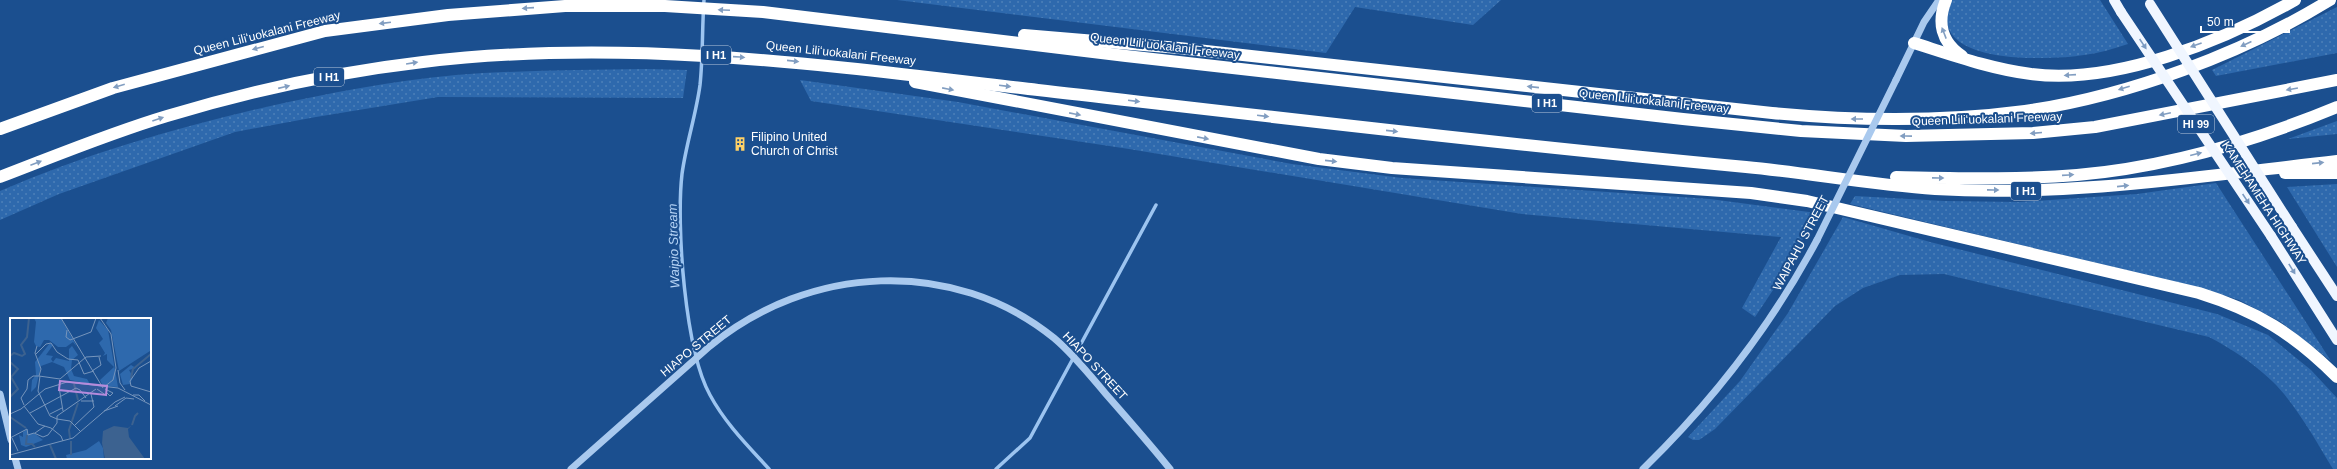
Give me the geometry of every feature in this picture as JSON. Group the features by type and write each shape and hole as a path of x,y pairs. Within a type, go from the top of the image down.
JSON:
{"highway":[{"path":"1946,0 1941,12 1942,30 1948,44 1966,59"},
{"path":"1914,43 2007,70 2032,74 2065,75 2097,72 2130,66 2212,39 2295,0"},
{"path":"858,22 1179,48 1837,119 1921,119 1982,116 2026,110 2072,102 2117,90 2180,71 2230,51 2276,30 2330,0"},
{"name":"Queen Liliʻuokalani Freeway","path":"0,129 113,88 325,31 448,15 565,6 665,6 763,12 858,22 1126,56 1691,120 1801,131 1899,136 2018,134 2095,127 2337,80"},
{"name":"Queen Liliʻuokalani Freeway","path":"0,177 90,142 168,116 329,77 420,62 492,55 571,51 672,52 759,58 1375,130 1829,176 1934,189 2051,191 2114,187 2337,161"},
{"path":"827,65 1319,159 1392,168 1744,192 1807,201 2199,293 2232,303 2256,314 2295,340 2337,377"},
{"path":"1829,176 2027,178 2078,175 2133,167 2228,145 2272,132 2337,107"},
{"path":"2223,174 2337,173"}],"main road":[{"name":"KAMEHAMEHA HIGHWAY","path":"2114,0 2271,236 2337,340"},
{"name":"KAMEHAMEHA HIGHWAY","path":"2148,2 2337,296"}],"street":[{"name":"WAIPAHU STREET","path":"1644,469 1711,398 1772,317 1817,240 1914,43 1932,8 1939,0"},
{"name":"HIAPO STREET","path":"571,469 710,346 729,330 749,318 798,295 852,282 895,280 949,287 979,297 1013,312 1053,338 1068,351 1087,372 1170,469"},
{"path":"0,394 10,436"},
{"path":"15,459 18,469"}],"shaded area":[{"path":"897,0 1501,0 1473,25 1355,7 1326,53"},
{"path":"1950,0 2100,0 2128,44 2106,51 2069,57 2027,58 1982,52 1964,44 1951,33 1947,18"},
{"path":"2337,7 2337,53 2216,76 2212,70"},
{"path":"646,69 687,70 683,98 438,97 316,117 235,132 59,194 0,220 0,191 65,165 131,143 266,107 361,88 456,75 527,71"},
{"path":"800,80 958,102 1292,164 1402,178 1710,199 1817,213 1783,275 1755,317 1742,308 1781,237 1522,214 1129,149 811,101"},
{"path":"2337,121 2337,134 2288,139"},
{"path":"2216,183 2331,361 2281,322 2239,300 2201,288 1850,204 1855,196 1945,201 2020,202 2137,194"},
{"path":"2337,184 2337,267 2287,187"},
{"path":"1843,217 1930,242 2217,314 2268,335 2311,370 2337,398 2337,469 2333,469 2297,411 2281,390 2257,368 2226,346 2209,337 1944,274 1900,275 1863,288 1835,306 1715,429 1699,440 1693,440 1688,437 1740,381 1788,313"}],"waterway":[{"name":"Waipio Stream","path":"704,0 700,85 682,174 680,197 684,287 694,349 701,375 710,395 730,425 769,469"},
{"path":"996,469 1030,438 1156,205"}],"place":[{"name":"Filipino United Church of Christ","path":"740,144"}]}
